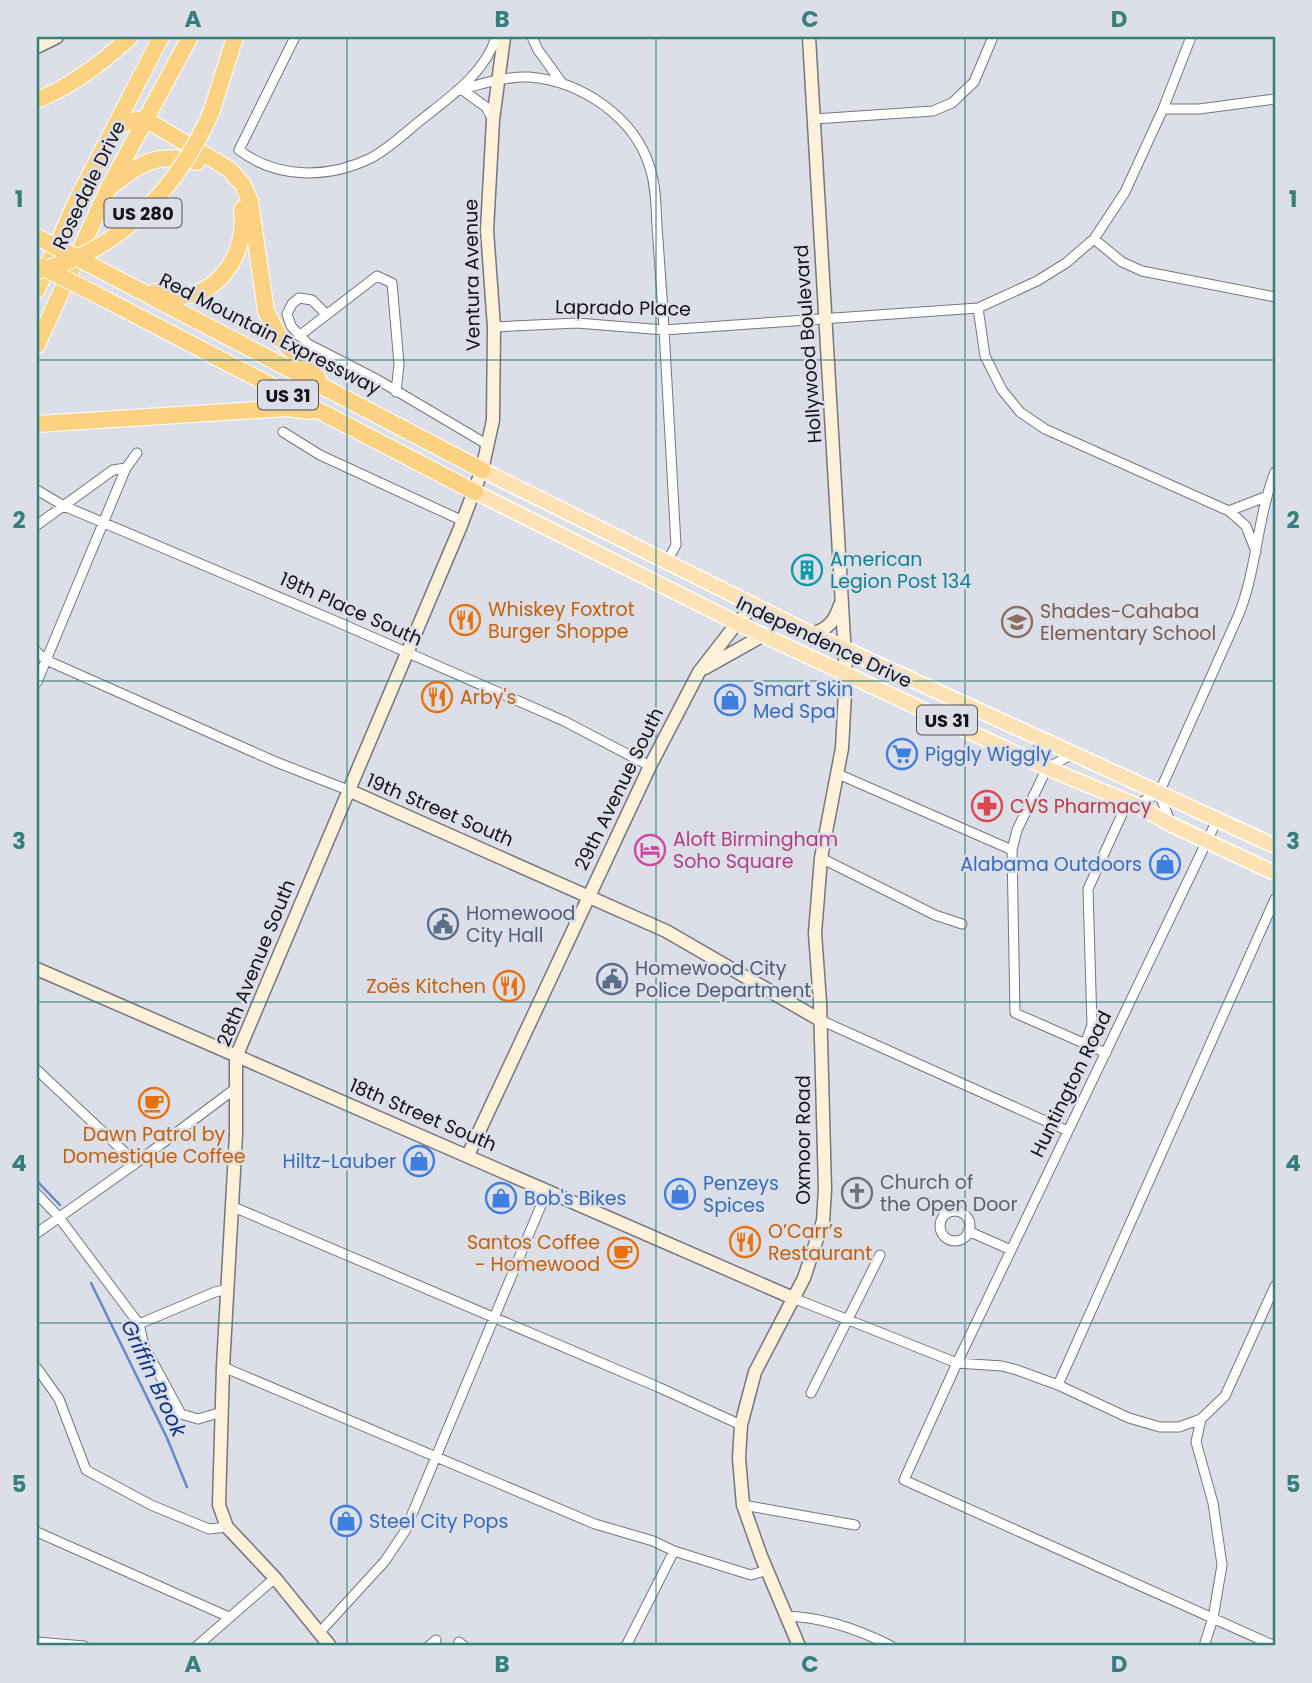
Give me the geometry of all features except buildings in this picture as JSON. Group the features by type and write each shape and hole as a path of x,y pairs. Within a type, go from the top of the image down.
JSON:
{"highway":[{"path":"37,100 80,78 109,57 130,37"},
{"name":"Rosedale Drive","path":"37,290 77,200 161,37"},
{"name":"Rosedale Drive","path":"37,345 108,189 190,37"},
{"name":"US 280","path":"37,271 62,265 110,239 154,204 182,169 211,113 235,37"},
{"path":"112,132 126,122 145,120 229,169 243,185 250,201 266,311 283,342 327,387"},
{"path":"108,189 135,167 160,158 194,160 207,165 223,178 236,193 242,208 243,223 238,254 221,278 199,292 180,297 166,296 115,278"},
{"name":"Red Mountain Expressway","path":"37,237 482,470"},
{"name":"US 31","path":"37,264 475,492"},
{"path":"37,425 287,408 323,412"}],"main road":[{"name":"Independence Drive","path":"482,470 812,634 1275,846"},
{"name":"Independence Drive","path":"475,492 737,623 1047,768 1132,803 1172,825 1275,873"}],"street":[{"path":"37,47 57,37"},
{"path":"295,37 239,150 276,169 299,173 323,173 372,157 461,89 480,66 496,37"},
{"name":"Ventura Avenue","path":"482,470 493,420 494,327 487,230 493,120 504,37"},
{"path":"533,37 538,50 562,83"},
{"name":"Hollywood Boulevard","path":"809,37 845,649"},
{"path":"814,119 933,111 952,103 974,82 993,37"},
{"name":"Laprado Place","path":"494,327 577,323 664,330 978,308 1037,282 1066,263 1094,239 1125,192 1163,109 1191,37"},
{"path":"461,89 498,80 528,77 562,83 599,101 623,122 636,139 650,167 655,196 676,545 667,562"},
{"path":"461,89 486,107 493,120"},
{"path":"1163,109 1199,109 1275,99"},
{"path":"1094,239 1122,262 1142,271 1275,297"},
{"path":"299,336 377,276 392,283 398,364 396,392"},
{"path":"326,314 312,300 299,298 287,314 291,326 307,344 378,380 488,445"},
{"path":"978,308 985,356 1002,390 1020,412 1045,429 1229,511 1246,526 1256,553"},
{"path":"284,432 320,455 463,521"},
{"path":"37,682 126,468 136,453"},
{"path":"37,525 113,470 126,468"},
{"name":"28th Avenue South","path":"227,1528 219,1505 223,1367 236,1134 236,1057 408,653 482,470"},
{"path":"1085,1044 1092,1025 1088,889 1132,803 1159,793 1248,591 1265,497 1275,472"},
{"name":"19th Place South","path":"37,490 64,506 564,721 650,766"},
{"path":"1229,511 1265,497"},
{"path":"812,634 823,630 836,618 843,595"},
{"name":"29th Avenue South","path":"468,1155 650,766 699,672 737,623 754,606"},
{"path":"699,672 764,635"},
{"name":"Oxmoor Road","path":"799,1646 743,1505 739,1458 741,1425 755,1372 804,1278 823,1221 824,1125 816,933 821,858 842,748 845,649"},
{"name":"19th Street South","path":"37,652 46,660 276,762 506,858 666,931 820,1020"},
{"path":"957,725 966,706"},
{"path":"1036,737 1047,768"},
{"path":"1073,754 1047,768 1017,830 1012,850 1015,1013 1105,1053"},
{"path":"838,774 1012,850"},
{"path":"1159,793 1172,825"},
{"name":"Huntington Road","path":"1213,1618 904,1480 957,1363 1218,818"},
{"path":"821,858 935,915 962,925"},
{"path":"1058,1385 1275,900"},
{"name":"18th Street South","path":"37,969 793,1298"},
{"path":"820,1020 1068,1131"},
{"path":"37,1070 136,1163"},
{"path":"37,1233 236,1088"},
{"path":"320,1632 385,1561 398,1542 547,1191"},
{"path":"37,1194 58,1216 139,1324 144,1346 181,1414 198,1419 222,1412"},
{"path":"231,1206 495,1317 741,1425"},
{"path":"968,1231 1011,1250"},
{"path":"811,1393 880,1255"},
{"path":"793,1298 957,1363 1002,1366 1058,1385 1129,1418 1160,1427 1179,1427 1201,1419 1225,1396 1275,1286"},
{"path":"139,1324 228,1289"},
{"path":"223,1367 595,1524 751,1575 767,1570"},
{"path":"37,1368 59,1399 86,1470 151,1505 209,1529 227,1528 275,1578 330,1646"},
{"path":"1201,1419 1196,1442 1213,1503 1222,1565 1213,1618 1204,1646"},
{"path":"1179,1427 1196,1442"},
{"path":"743,1505 855,1525"},
{"path":"37,1532 229,1617"},
{"path":"626,1646 674,1550"},
{"path":"197,1646 275,1578"},
{"path":"785,1616 809,1616 837,1624 891,1646"},
{"path":"1213,1618 1275,1646"},
{"path":"320,1632 338,1646"},
{"path":"37,1642 84,1646"}],"waterway":[{"name":"Griffin Brook","path":"37,1181 60,1205"},
{"name":"Griffin Brook","path":"91,1283 167,1438 187,1487"}],"place":[{"name":"American Legion Post 134","path":"807,570"},
{"name":"Whiskey Foxtrot Burger Shoppe","path":"465,620"},
{"name":"Shades-Cahaba Elementary School","path":"1017,622"},
{"name":"Arby's","path":"437,697"},
{"name":"Smart Skin Med Spa","path":"730,700"},
{"name":"Piggly Wiggly","path":"902,754"},
{"name":"CVS Pharmacy","path":"987,806"},
{"name":"Aloft Birmingham Soho Square","path":"650,850"},
{"name":"Alabama Outdoors","path":"1165,864"},
{"name":"Homewood City Hall","path":"443,924"},
{"name":"Homewood City Police Department","path":"612,979"},
{"name":"Zoës Kitchen","path":"509,986"},
{"name":"Dawn Patrol by Domestique Coffee","path":"154,1103"},
{"name":"Hiltz-Lauber","path":"419,1161"},
{"name":"Church of the Open Door","path":"857,1193"},
{"name":"Penzeys Spices","path":"680,1194"},
{"name":"Bob's Bikes","path":"501,1198"},
{"name":"O’Carr’s Restaurant","path":"745,1242"},
{"name":"Santos Coffee - Homewood","path":"623,1253"},
{"name":"Steel City Pops","path":"346,1521"}]}
